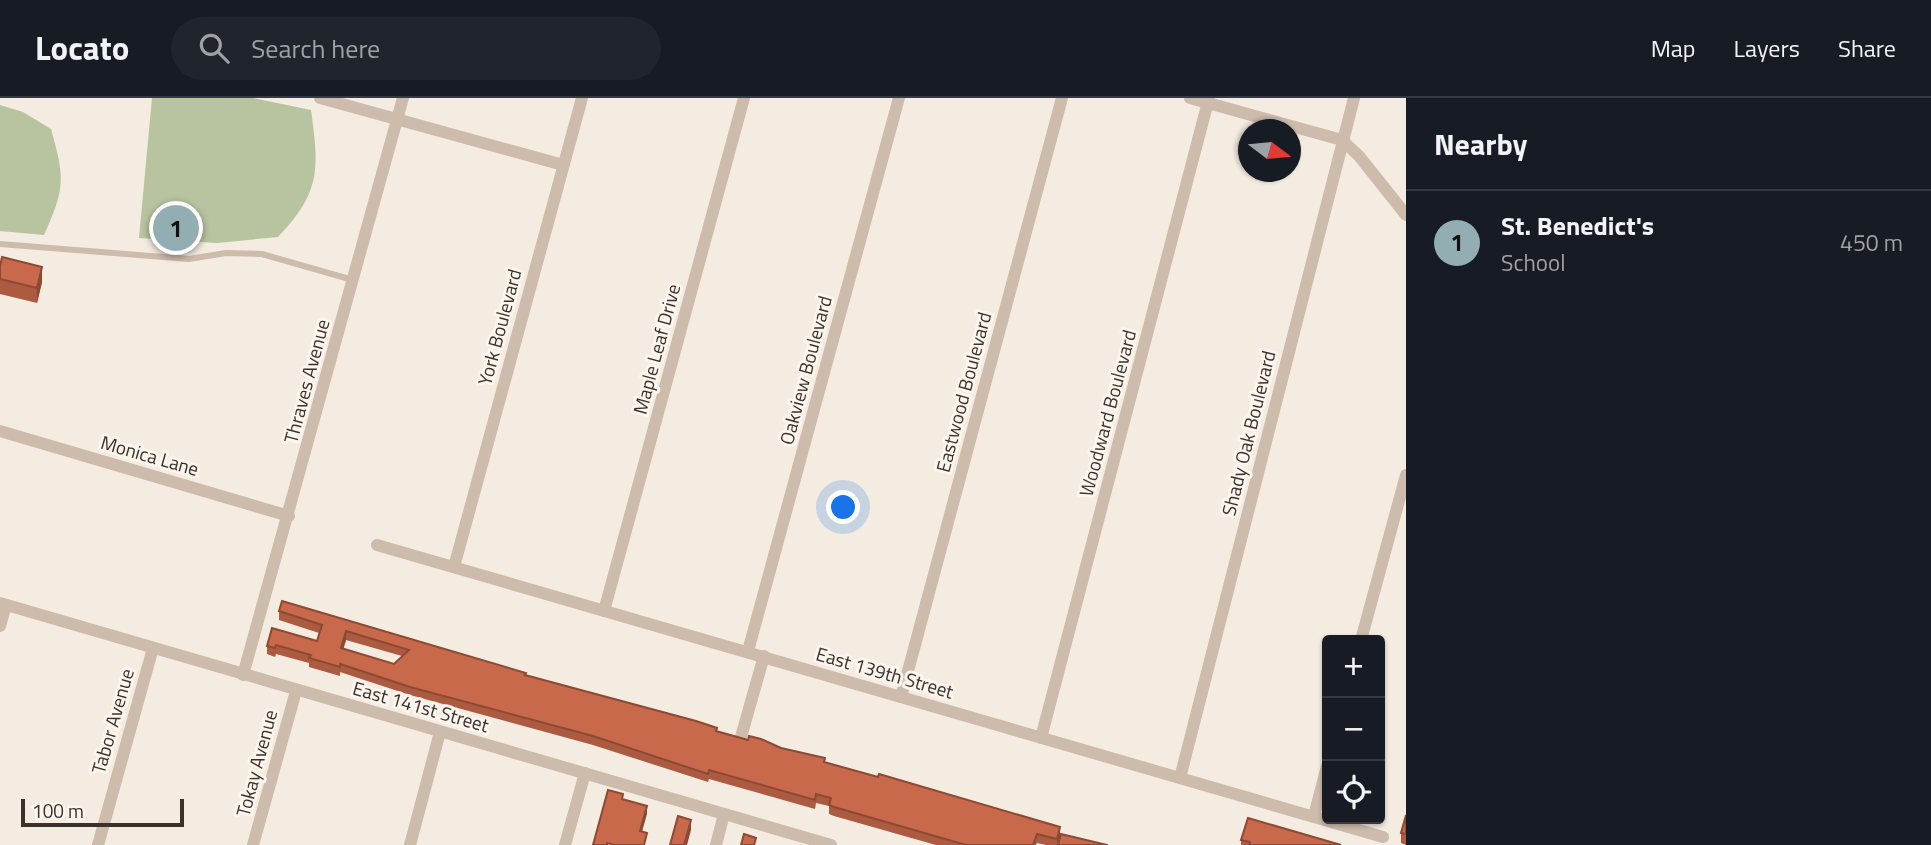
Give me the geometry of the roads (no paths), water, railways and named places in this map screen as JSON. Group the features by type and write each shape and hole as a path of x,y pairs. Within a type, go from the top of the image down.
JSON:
{"street":[{"path":"320,98 563,165"},
{"name":"Thraves Avenue","path":"243,675 404,98"},
{"name":"York Boulevard","path":"454,567 582,98"},
{"name":"Maple Leaf Drive","path":"604,611 744,98"},
{"name":"Oakview Boulevard","path":"748,651 899,98"},
{"name":"Eastwood Boulevard","path":"901,697 1062,98"},
{"path":"1190,98 1209,101 1342,140 1359,156 1406,215"},
{"name":"Shady Oak Boulevard","path":"1180,778 1354,98"},
{"name":"Woodward Boulevard","path":"1041,738 1209,101"},
{"name":"Monica Lane","path":"0,431 289,516"},
{"path":"1362,635 1406,475"},
{"name":"East 139th Street","path":"377,545 1383,837"},
{"path":"0,626 3,604"},
{"name":"East 141st Street","path":"3,604 831,845"},
{"name":"Tabor Avenue","path":"98,845 153,648"},
{"path":"741,737 764,656"},
{"name":"Tokay Avenue","path":"253,845 296,691"},
{"path":"410,845 440,732"},
{"path":"565,845 585,773"},
{"path":"1314,816 1322,785"},
{"path":"716,845 724,814"}],"lane":[{"path":"0,244 189,260 226,253 262,254 353,280"}],"place":[{"name":"St. Benedict's","path":"176,228"}]}
